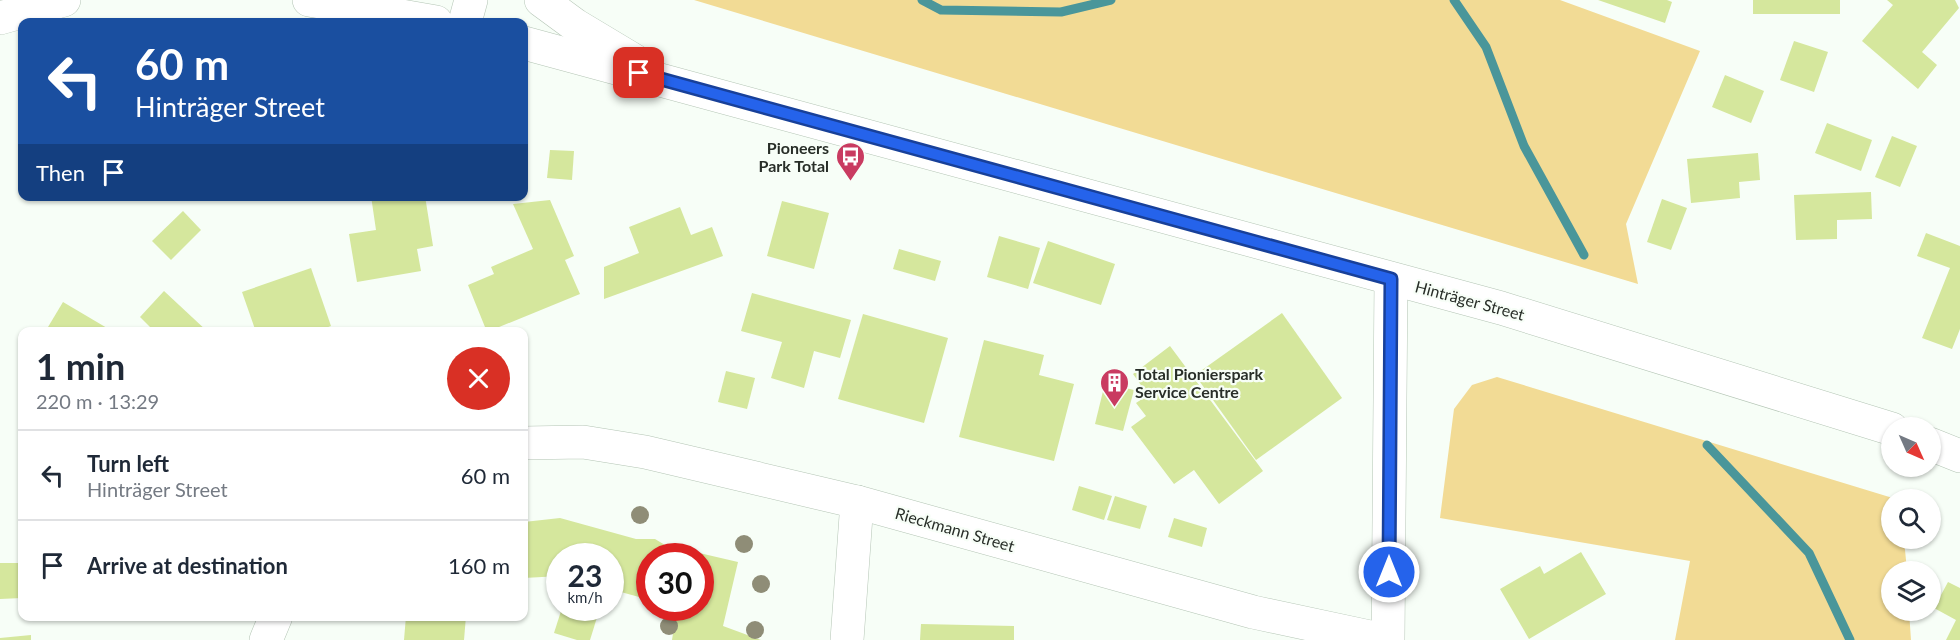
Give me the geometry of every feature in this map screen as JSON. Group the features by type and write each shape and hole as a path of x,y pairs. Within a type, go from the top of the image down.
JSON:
{"street":[{"path":"0,18 64,0"},
{"path":"309,0 413,18"},
{"path":"466,18 471,0"},
{"path":"541,0 574,25 662,79"},
{"name":"Hinträger Street","path":"528,44 1502,308 1881,426"},
{"path":"1388,640 1391,279"},
{"name":"Rieckmann Street","path":"528,443 584,442 645,452 857,502 1253,612 1383,640"},
{"path":"1941,448 1960,456"},
{"path":"848,640 857,502"},
{"path":"266,640 274,621"}],"shaded area":[{"path":"694,0 1560,0 1700,51 1626,224 1638,284"},
{"path":"1497,377 1881,494 1881,549 1905,549 1906,561 1881,561 1881,621 1910,621 1911,640 1675,640 1690,561 1440,518 1454,409 1472,385"}],"building":[{"path":"1598,0 1667,0 1672,2 1665,23"},
{"path":"1753,0 1840,0 1840,14 1753,14"},
{"path":"1887,0 1955,0 1959,8 1922,52 1937,65 1918,89 1862,41 1893,5"},
{"path":"1794,41 1828,52 1814,92 1780,80"},
{"path":"1725,75 1764,91 1751,123 1712,107"},
{"path":"1827,123 1872,140 1861,171 1815,153"},
{"path":"1892,136 1917,146 1900,187 1875,177"},
{"path":"550,150 574,151 572,180 547,178"},
{"path":"1758,153 1760,180 1739,182 1740,198 1691,203 1687,159"},
{"path":"1871,192 1872,219 1837,220 1837,239 1796,240 1794,195"},
{"path":"1662,199 1687,208 1671,250 1647,242"},
{"path":"550,200 574,256 565,260 580,294 499,327 485,327 468,285 494,274 491,267 533,249 513,204"},
{"path":"372,201 426,201 433,246 417,249 421,271 357,282 349,234 376,230"},
{"path":"782,201 829,213 814,269 767,256"},
{"path":"680,207 691,235 712,227 723,256 604,299 604,267 639,253 629,227"},
{"path":"183,211 201,230 171,260 152,241"},
{"path":"1926,233 1960,246 1960,329 1952,349 1922,338 1950,268 1917,256"},
{"path":"999,236 1040,248 1028,289 987,277"},
{"path":"1048,241 1115,264 1101,305 1033,283"},
{"path":"899,249 941,261 935,281 893,269"},
{"path":"311,268 331,326 254,327 242,292"},
{"path":"164,291 203,327 150,327 140,317"},
{"path":"752,293 851,320 840,358 814,351 804,388 771,378 782,342 741,331"},
{"path":"63,302 105,327 48,327"},
{"path":"1282,313 1342,398 1256,460 1195,375"},
{"path":"863,314 948,338 924,423 838,399"},
{"path":"984,340 1044,355 1039,375 1074,384 1054,461 959,437"},
{"path":"1170,346 1263,471 1219,504 1194,470 1174,484 1131,427 1146,416 1136,403 1148,395 1133,374"},
{"path":"726,371 755,378 747,409 718,402"},
{"name":"Total Pionierspark Service Centre","path":"1105,383 1134,390 1123,431 1095,424"},
{"path":"1079,486 1112,496 1104,520 1072,510"},
{"path":"1115,496 1147,506 1140,529 1107,520"},
{"path":"560,518 636,539 655,539 662,543 636,543 636,596 624,593 624,543 546,543 546,577 528,578 528,522"},
{"path":"1174,518 1207,528 1202,547 1168,537"},
{"path":"1581,552 1606,594 1529,639 1500,589 1540,566 1544,574"},
{"path":"714,556 738,562 723,626 761,640 672,640 675,621 714,621"},
{"path":"0,563 18,563 18,598 0,599"},
{"path":"1948,582 1960,588 1960,640 1946,640 1956,620 1941,612 1941,595"},
{"path":"406,621 466,621 464,640 404,640"},
{"path":"558,621 596,621 590,640 577,640 554,633"},
{"path":"921,624 1014,626 1014,640 920,640"},
{"path":"31,635 31,640 0,640 0,638"}],"waterway":[{"path":"922,0 941,10 1061,12 1111,0"},
{"path":"1454,0 1486,47 1524,146 1584,255"},
{"path":"1707,445 1809,553 1850,640"}],"place":[{"name":"Pioneers Park Total","path":"850,182"},
{"name":"Total Pionierspark Service Centre","path":"1114,408"}],"route":[{"path":"639,73 1391,279 1389,572"}]}
